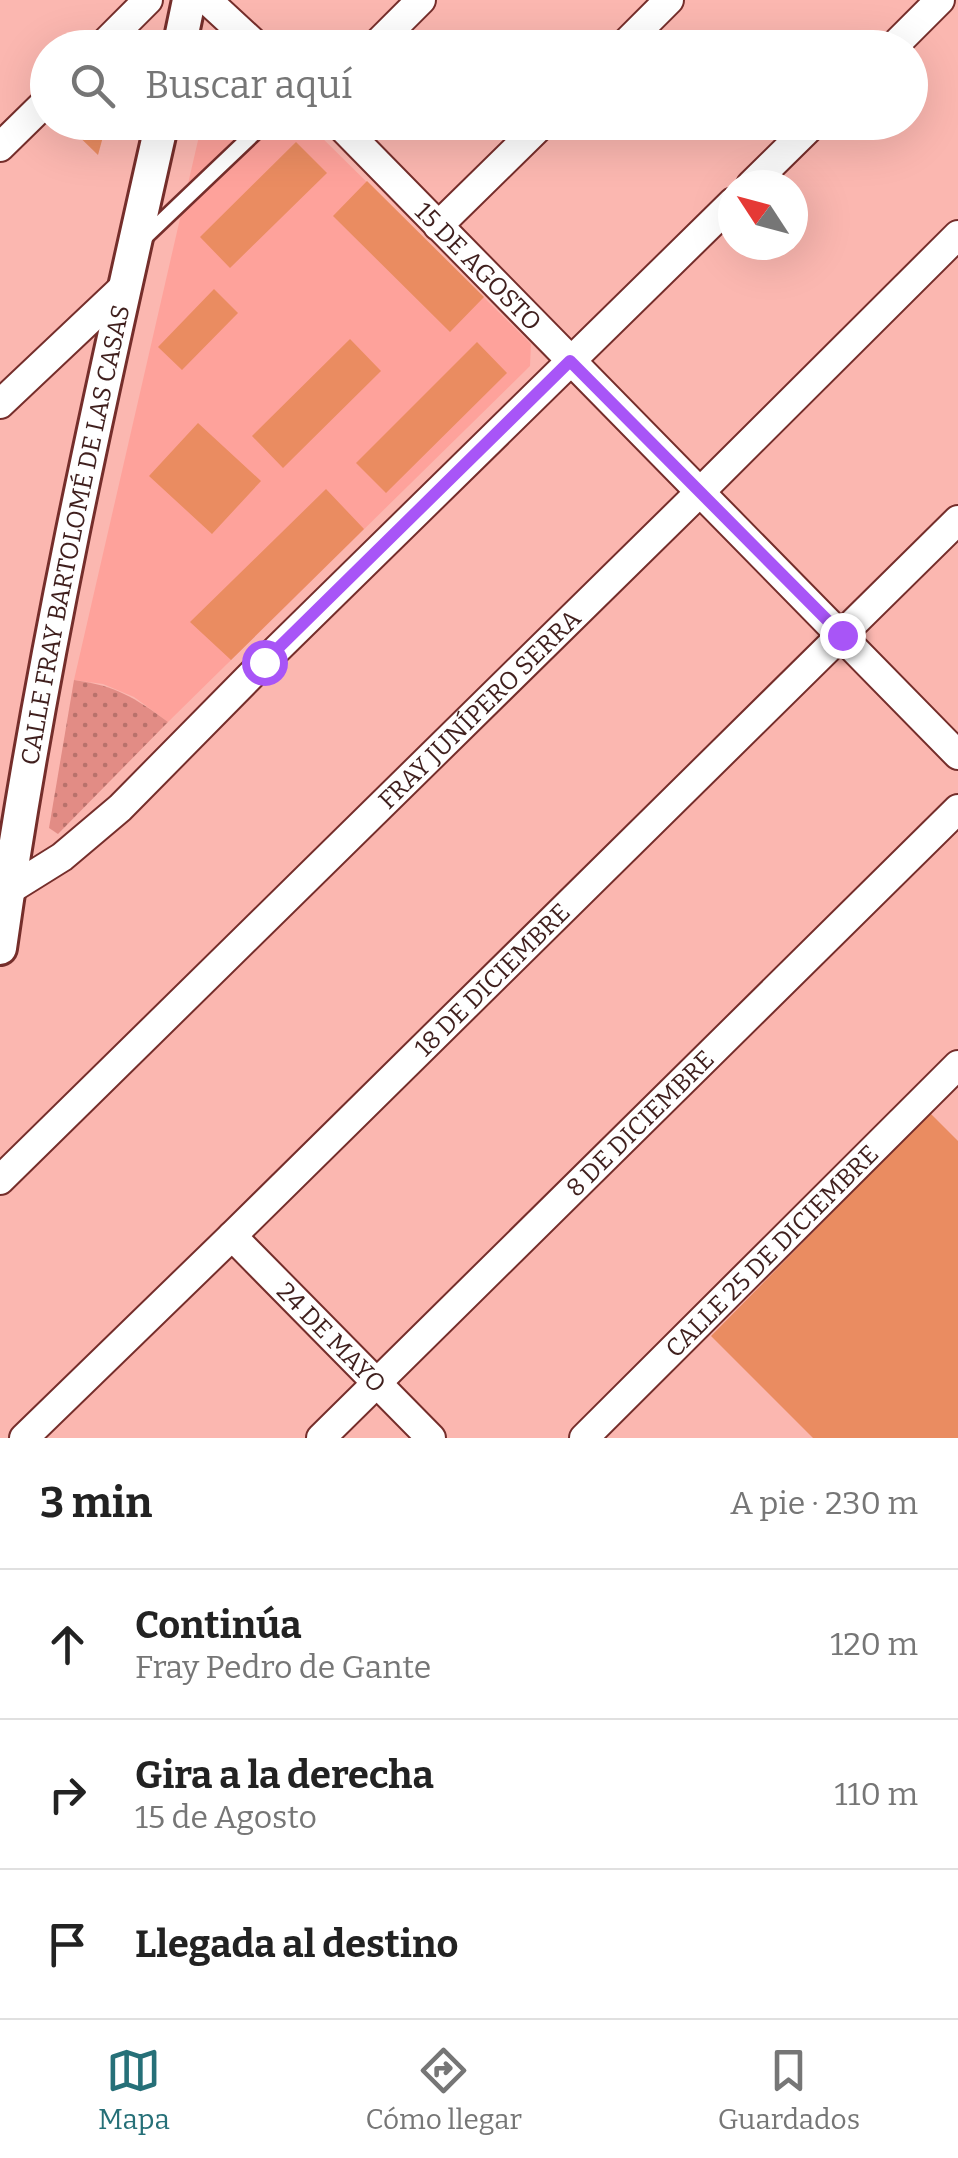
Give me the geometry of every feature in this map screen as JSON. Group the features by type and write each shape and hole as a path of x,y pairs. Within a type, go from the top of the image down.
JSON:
{"street":[{"path":"118,30 148,0"},
{"path":"183,30 189,0"},
{"path":"207,0 239,30"},
{"path":"391,30 421,0"},
{"path":"638,30 669,0"},
{"path":"910,30 940,0"},
{"path":"0,146 30,117"},
{"name":"CALLE FRAY BARTOLOMÉ DE LAS CASAS","path":"0,948 4,888 49,646 158,140"},
{"name":"15 DE AGOSTO","path":"354,140 958,755"},
{"path":"438,226 526,140"},
{"path":"766,170 797,140"},
{"path":"4,888 62,857 120,808 718,217"},
{"name":"FRAY JUNÍPERO SERRA","path":"0,1180 958,234"},
{"path":"0,404 125,286"},
{"name":"18 DE DICIEMBRE","path":"24,1438 958,520"},
{"name":"8 DE DICIEMBRE","path":"321,1438 958,809"},
{"name":"CALLE 25 DE DICIEMBRE","path":"584,1438 958,1065"},
{"name":"24 DE MAYO","path":"232,1236 431,1438"}],"lane":[{"path":"133,248 247,140"}],"shaded area":[{"path":"198,140 324,140 531,344 530,366 168,722 134,697 103,684 74,680"},
{"path":"74,680 124,694 168,722 58,834 49,828"}],"building":[{"path":"83,140 102,140 98,155"},
{"path":"296,142 327,173 230,268 200,237"},
{"path":"367,181 484,297 450,332 333,216"},
{"path":"214,289 238,313 182,370 158,347"},
{"path":"350,339 381,371 283,468 252,436"},
{"path":"477,342 507,373 386,493 356,463"},
{"path":"198,423 261,481 212,534 149,476"},
{"path":"326,489 364,529 231,660 190,622"},
{"path":"930,1113 958,1141 958,1438 813,1438 711,1336"}],"route":[{"path":"264,662 570,361 842,635"}]}
